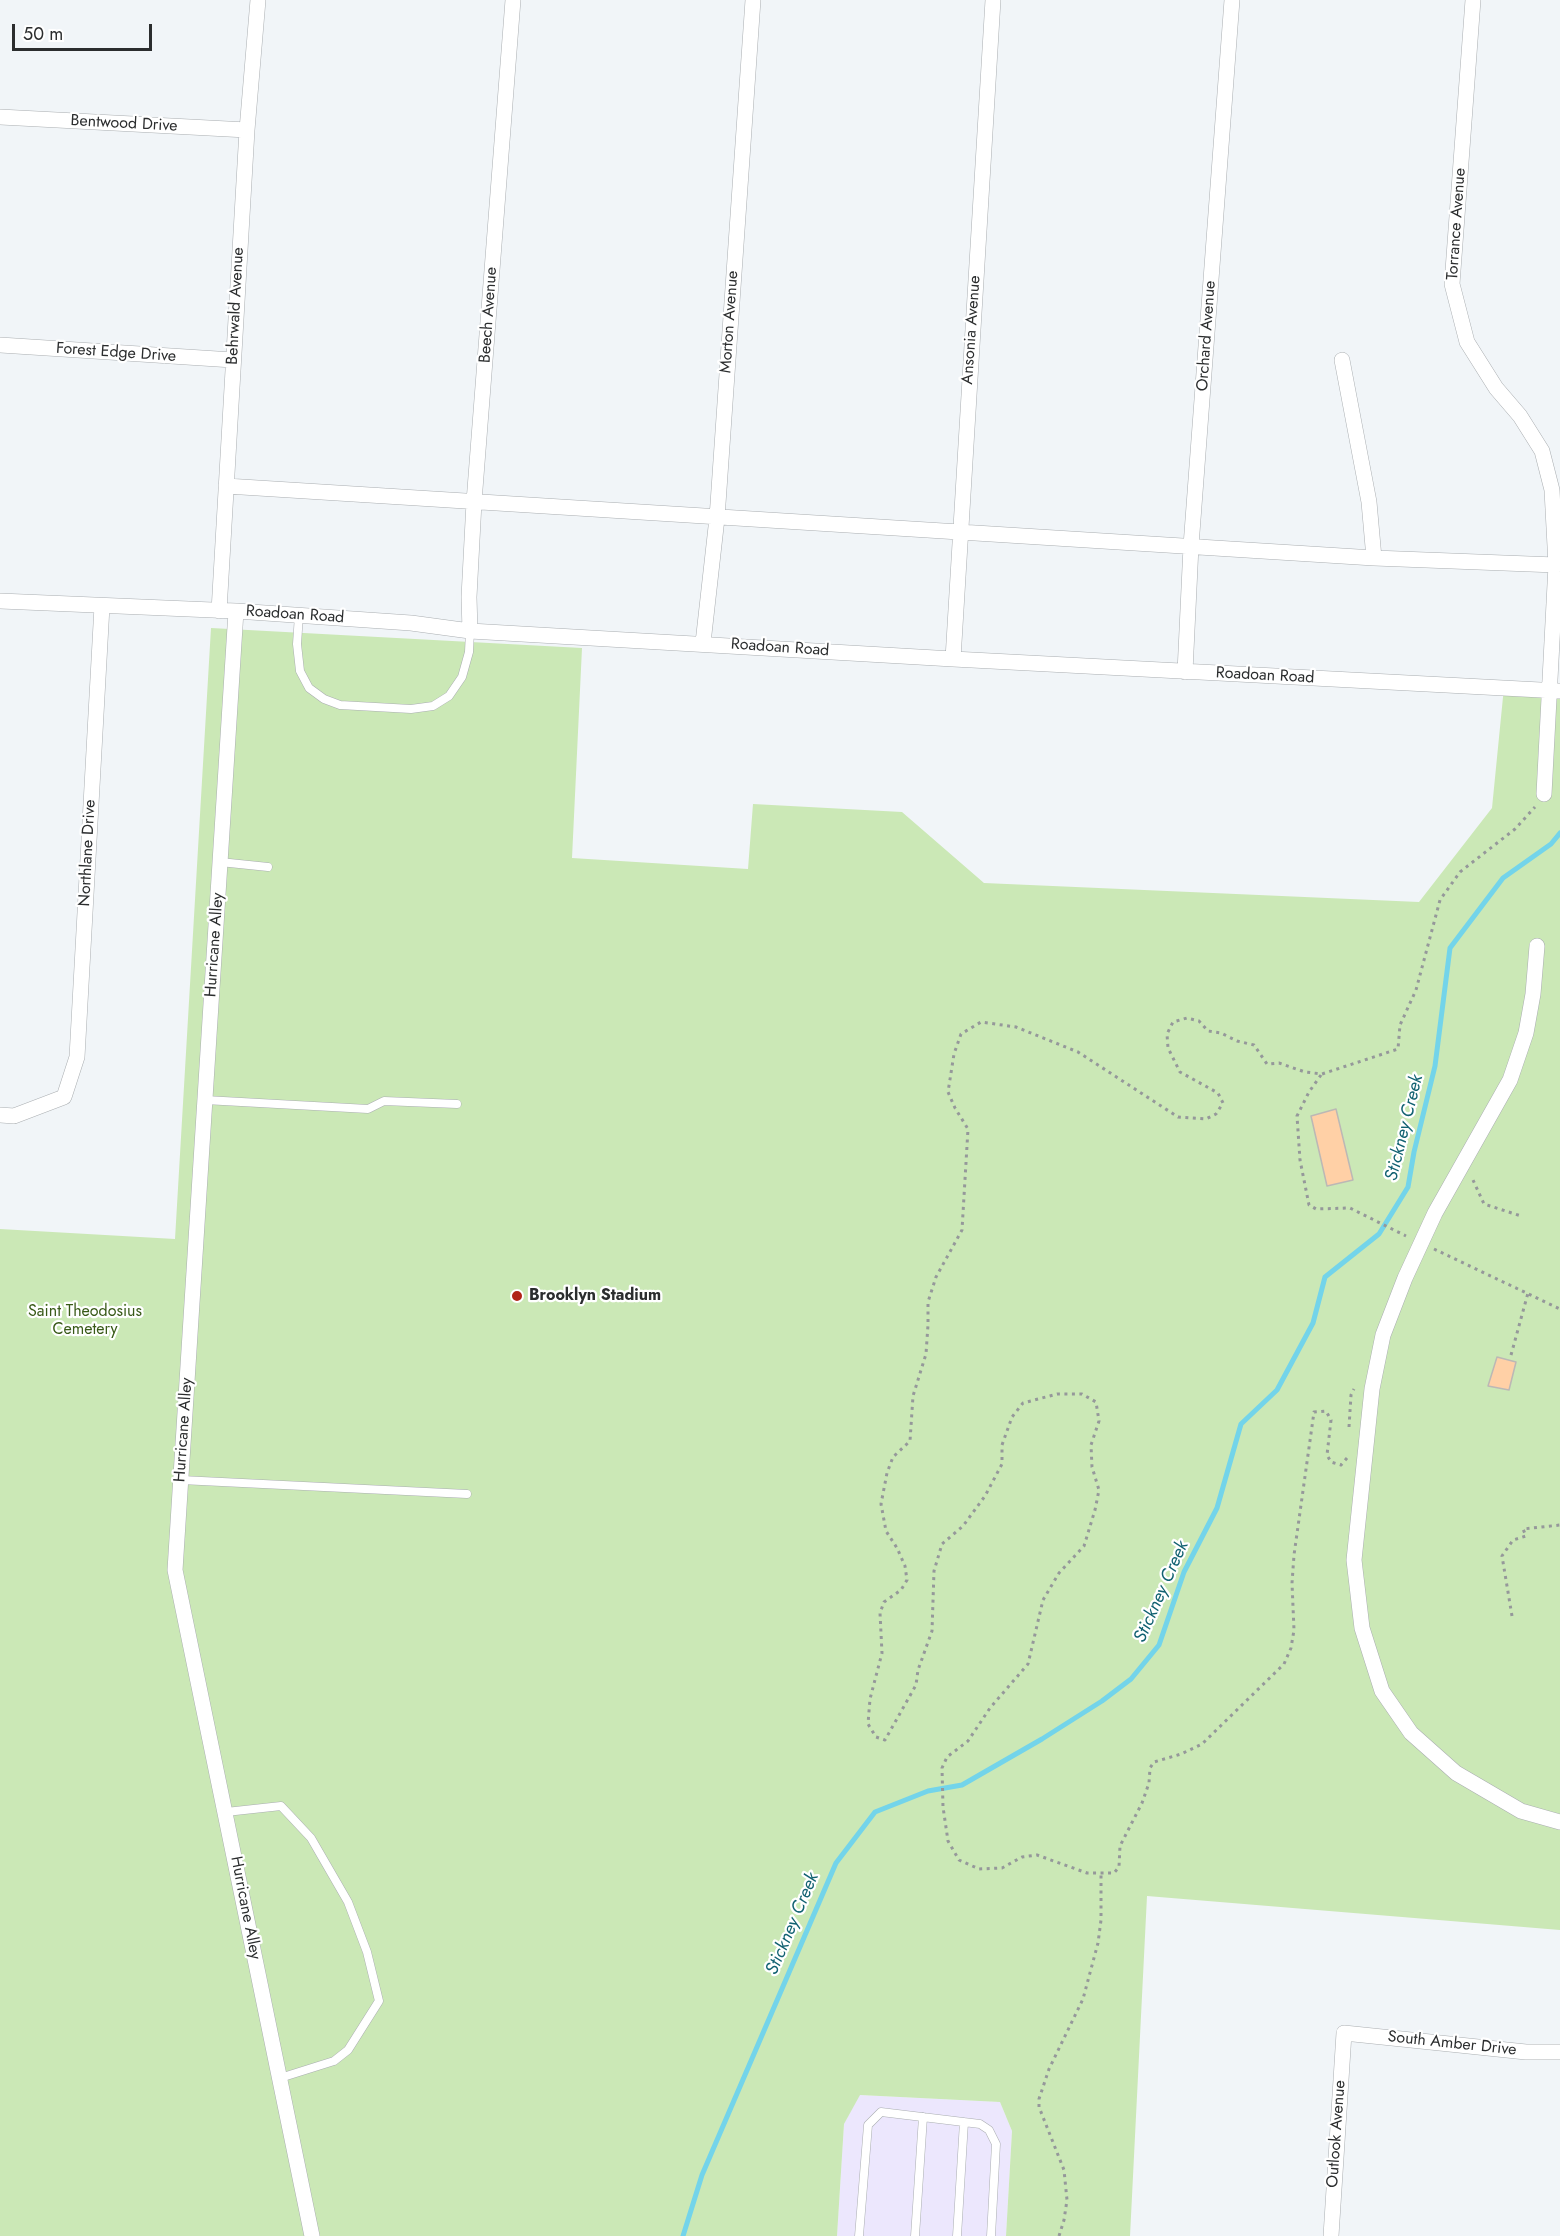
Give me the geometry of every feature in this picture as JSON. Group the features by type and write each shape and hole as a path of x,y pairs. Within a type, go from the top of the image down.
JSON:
{"street":[{"name":"Behrwald Avenue","path":"219,611 247,130 258,0"},
{"name":"Beech Avenue","path":"470,630 474,501 513,0"},
{"name":"Morton Avenue","path":"703,643 717,518 753,0"},
{"name":"Ansonia Avenue","path":"953,659 993,0"},
{"name":"Orchard Avenue","path":"1185,672 1191,546 1232,0"},
{"name":"Torrance Avenue","path":"1473,0 1452,284 1467,342 1496,388 1520,416 1542,451 1552,490 1558,564 1555,690 1544,794"},
{"name":"Bentwood Drive","path":"0,117 247,130"},
{"name":"Forest Edge Drive","path":"0,345 233,360"},
{"path":"1342,360 1369,502 1374,558"},
{"path":"226,486 1374,558 1558,564"},
{"name":"Roadoan Road","path":"0,601 236,611 411,623 470,630 953,659 1555,690"},
{"name":"Northlane Drive","path":"0,1115 14,1116 64,1098 76,1057 102,606"},
{"name":"Hurricane Alley","path":"236,611 175,1570 312,2236"},
{"path":"1537,946 1533,994 1526,1033 1510,1080 1421,1243 1383,1335 1374,1378 1354,1560 1362,1628 1382,1691 1411,1733 1456,1773 1521,1811 1560,1822"},
{"name":"South Amber Drive","path":"1344,2033 1526,2052 1560,2052"},
{"name":"Outlook Avenue","path":"1331,2236 1344,2033"}],"lane":[{"path":"299,615 297,644 300,671 309,688 332,702 369,707 411,709 433,706 449,696 462,677 469,652 470,630"},
{"path":"220,862 268,867"},
{"path":"205,1100 368,1109 384,1101 457,1104"},
{"path":"181,1480 467,1494"},
{"path":"226,1812 281,1806 311,1838 348,1902 367,1952 379,2001 348,2050 334,2061 280,2078"},
{"path":"859,2236 868,2125 881,2112 980,2124 989,2130 996,2144 991,2236"},
{"path":"915,2236 923,2117"},
{"path":"957,2236 964,2122"}],"path":[{"path":"1348,1448 1347,1458 1341,1465 1331,1462 1327,1455 1331,1420 1326,1411 1314,1412 1292,1583 1294,1630 1291,1648 1284,1664 1202,1744 1181,1754 1154,1762 1150,1767 1149,1783 1142,1803 1120,1846 1119,1867 1114,1873 1087,1873 1037,1855 1022,1857 1002,1868 979,1869 959,1860 948,1841 943,1807 942,1768 947,1757 968,1741 990,1708 1028,1664 1043,1600 1059,1573 1084,1546 1099,1490 1092,1467 1091,1445 1099,1421 1096,1402 1082,1394 1057,1394 1023,1402 1012,1417 1002,1445 1002,1464 985,1496 963,1526 942,1544 934,1571 932,1631 918,1670 916,1685 885,1740 876,1737 868,1724 870,1699 882,1653 880,1613 884,1602 901,1590 907,1580 905,1566 886,1531 881,1504 892,1457 910,1441 913,1396 926,1354 928,1302 936,1277 962,1230 968,1129 948,1092 954,1054 961,1034 981,1022 1016,1027 1078,1052 1178,1118 1206,1119 1216,1114 1223,1103 1218,1093 1180,1072 1168,1048 1167,1034 1173,1022 1188,1018 1199,1021 1208,1030 1254,1045 1267,1064 1279,1063 1305,1072 1322,1074 1398,1049 1400,1025 1416,990 1440,900 1460,872 1515,829 1536,807 1544,794"},
{"path":"1322,1074 1309,1092 1297,1116 1300,1160 1309,1205 1316,1209 1350,1208 1560,1309"},
{"path":"1464,1162 1484,1204 1521,1216"},
{"path":"1511,1355 1528,1293"},
{"path":"1349,1437 1352,1395 1358,1382 1363,1378 1374,1378"},
{"path":"1512,1616 1502,1556 1513,1540 1526,1536 1523,1529 1560,1524"},
{"path":"1059,2236 1067,2199 1064,2170 1039,2099 1049,2069 1083,1999 1098,1943 1101,1920 1101,1874"}],"shaded area":[{"path":"859,2095 1000,2102 1012,2131 1006,2236 837,2236 844,2124"}],"green space":[{"name":"Saint Theodosius Cemetery","path":"211,628 582,648 572,858 748,869 753,804 902,812 984,883 1419,902 1492,808 1504,687 1560,691 1560,1930 1147,1896 1130,2236 1006,2236 1012,2131 1000,2102 860,2095 844,2124 837,2236 0,2236 0,1229 175,1239"}],"building":[{"path":"1336,1109 1353,1180 1327,1186 1311,1116"},
{"path":"1497,1357 1516,1362 1509,1390 1488,1386"}],"waterway":[{"name":"Stickney Creek","path":"683,2236 702,2175 836,1863 875,1812 928,1791 962,1785 1042,1739 1102,1701 1131,1679 1159,1645 1184,1572 1217,1508 1241,1424 1277,1390 1313,1323 1325,1277 1379,1234 1408,1187 1435,1066 1450,948 1503,878 1551,844 1560,833"}],"place":[{"name":"Brooklyn Stadium","path":"517,1296"}]}
